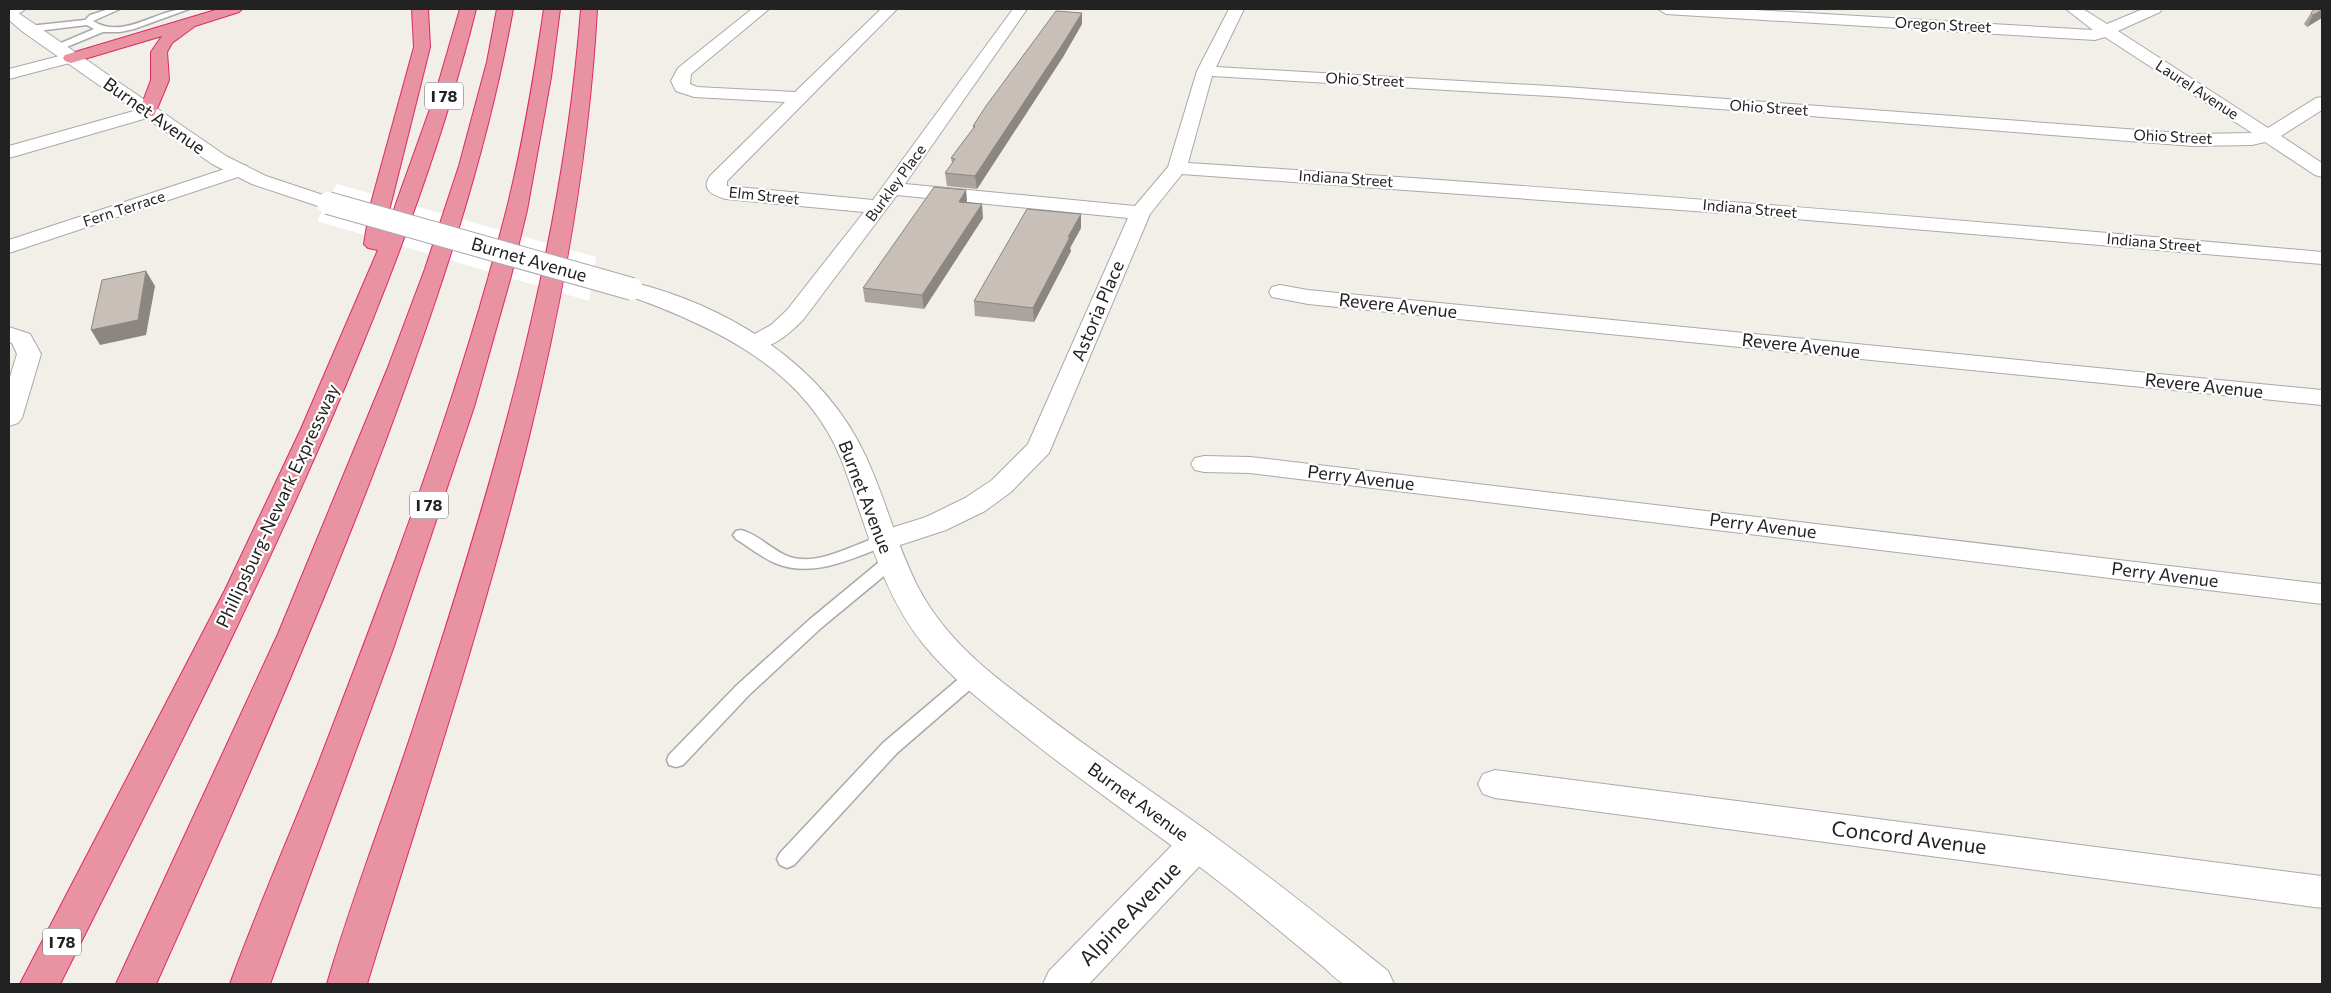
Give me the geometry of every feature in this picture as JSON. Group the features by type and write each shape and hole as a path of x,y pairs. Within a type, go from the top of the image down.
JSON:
{"highway":[{"path":"64,53 187,16 234,9"},
{"name":"Phillipsburg-Newark Expressway","path":"40,984 175,724 244,585 295,474 368,302 432,132 455,61 468,9"},
{"name":"I 78","path":"136,984 258,717 318,576 402,365 451,226 492,74 505,9"},
{"name":"I 78","path":"250,984 319,808 376,654 455,429 516,215 539,98 552,9"},
{"path":"347,984 454,650 495,510 540,342 555,275 572,174 585,71 590,9"},
{"path":"368,302 380,207 420,58 422,29 412,10"},
{"path":"148,112 160,80 158,60 162,46 187,16"}],"street":[{"path":"9,12 17,9"},
{"path":"761,9 684,72 680,81 682,87 694,92 800,98"},
{"name":"Elm Street","path":"878,207 726,193 717,189 717,180 890,9"},
{"name":"Burkley Place","path":"755,343 779,330 792,319 892,189 1020,12 1020,9"},
{"name":"Astoria Place","path":"886,552 932,525 961,512 987,497 1011,478 1040,447 1140,213 1177,168 1205,71 1236,9"},
{"name":"Oregon Street","path":"1666,9 2095,35 2155,9"},
{"name":"Laurel Avenue","path":"2073,9 2322,171"},
{"name":"Burnet Avenue","path":"9,12 29,29 201,149 259,180 328,203 632,289 687,308 719,322 755,343 800,381 816,398 846,442 886,552 904,592 920,616 954,658 1058,744 1197,844 1374,984"},
{"path":"9,74 64,53"},
{"name":"Ohio Street","path":"1205,71 1566,92 2193,140 2252,139 2268,136 2322,102"},
{"path":"9,152 148,112"},
{"name":"Indiana Street","path":"1177,168 1511,190 2082,236 2322,258"},
{"name":"Fern Terrace","path":"9,247 240,170"},
{"path":"892,189 1140,213"},
{"name":"Revere Avenue","path":"1280,292 1308,297 2322,398"},
{"path":"9,334 22,339 29,354 9,418"},
{"name":"Perry Avenue","path":"1204,464 1250,465 2322,594"},
{"name":"Concord Avenue","path":"1496,784 2322,892"},
{"name":"Alpine Avenue","path":"1063,984 1197,844"}],"lane":[{"path":"88,22 92,17 116,9"},
{"path":"64,53 102,29 187,16"},
{"path":"29,29 88,22 102,29"},
{"path":"741,535 775,557 789,563 810,564 839,556 886,552"},
{"path":"676,760 743,690 793,644 886,552"},
{"path":"787,859 890,748 974,676"}],"pier":[{"path":"337,184 596,257 589,301 317,221"}],"building":[{"path":"2314,9 2322,10 2313,15 2311,13"},
{"path":"1056,11 1082,13 975,176 945,173 955,159 951,158 975,126 973,126 986,106"},
{"path":"934,187 966,190 959,202 982,204 922,295 863,288"},
{"path":"1027,209 1081,214 1033,308 974,301"},
{"path":"146,271 138,320 91,330 102,280"}]}
